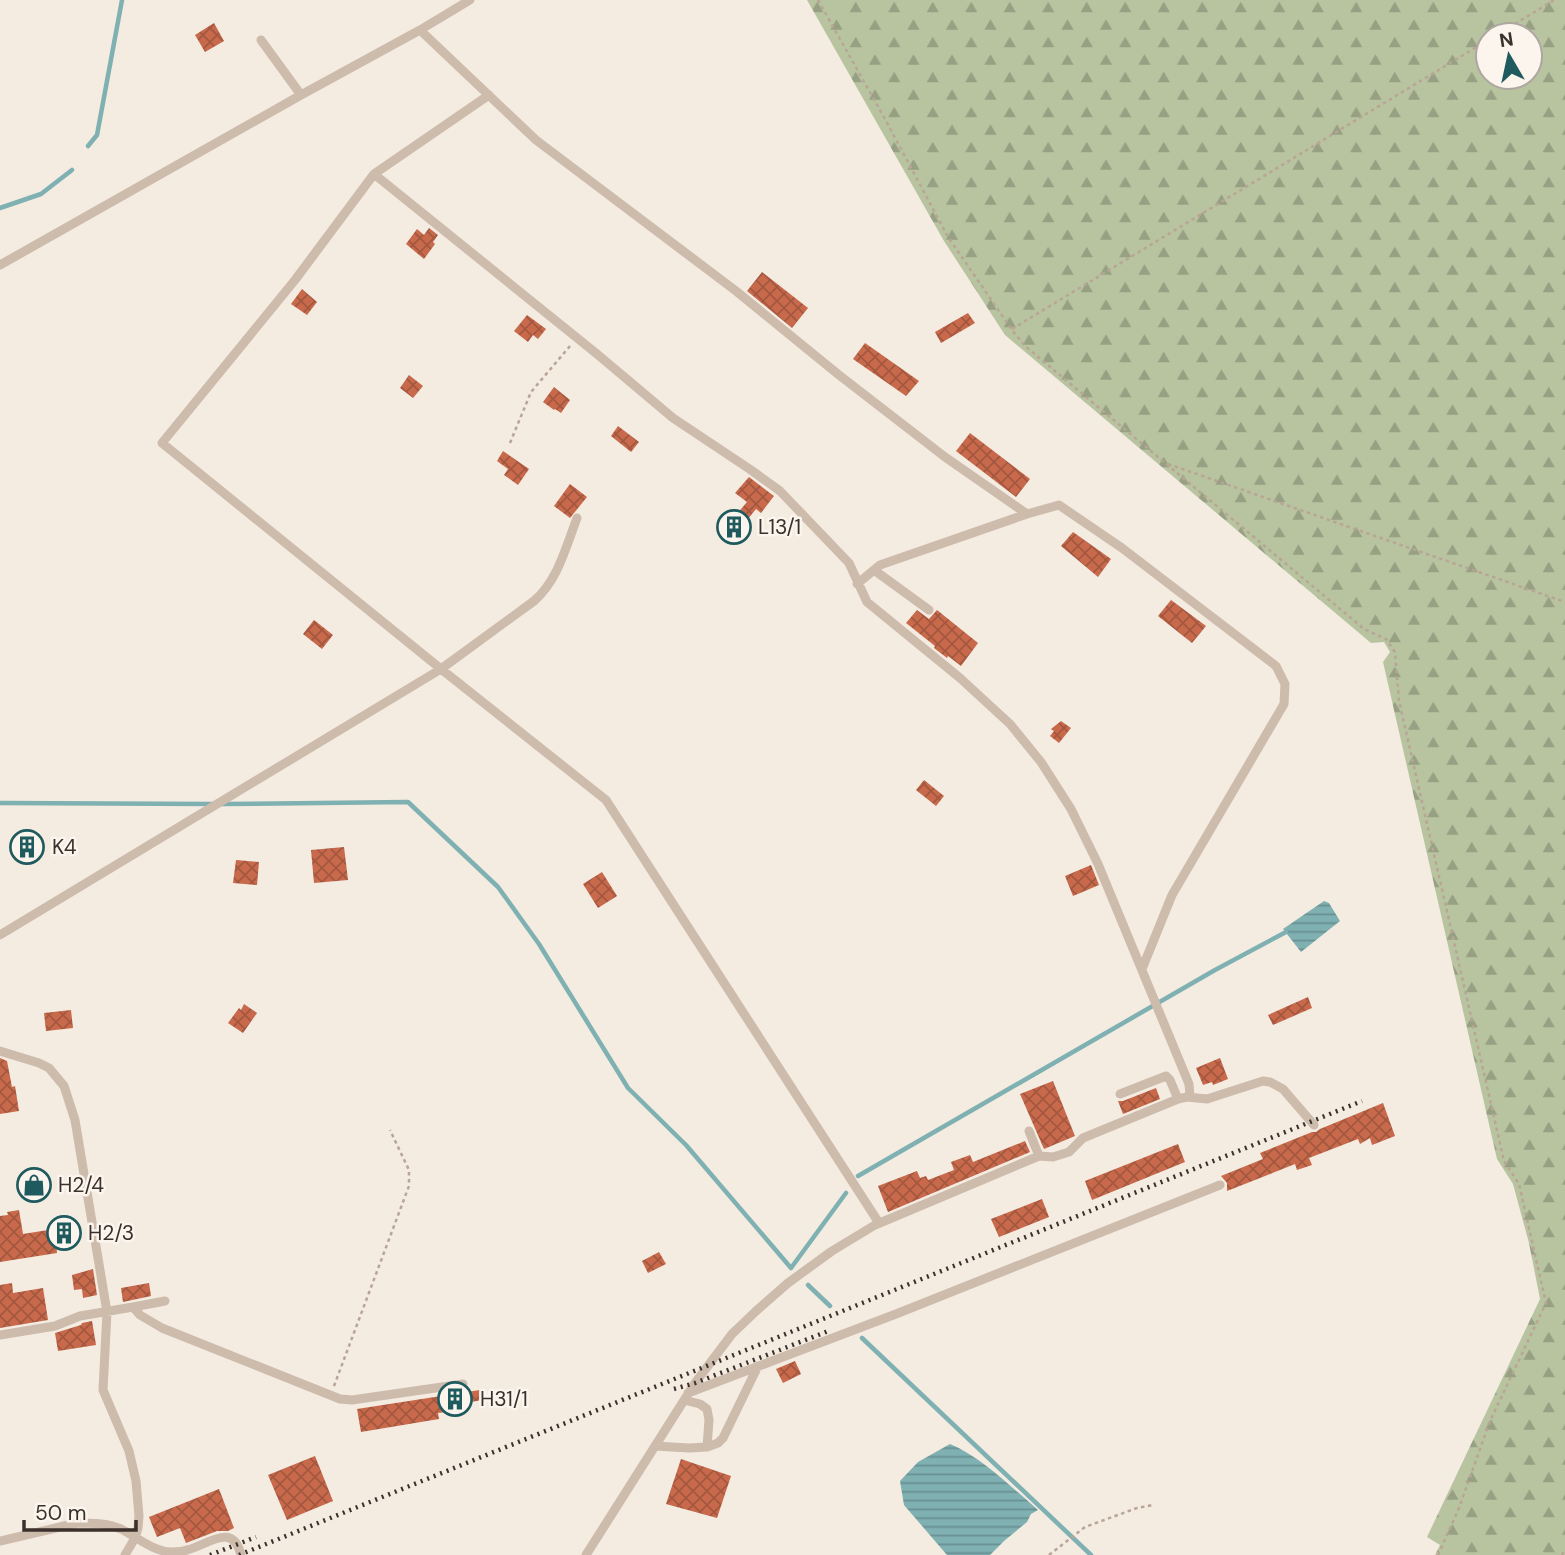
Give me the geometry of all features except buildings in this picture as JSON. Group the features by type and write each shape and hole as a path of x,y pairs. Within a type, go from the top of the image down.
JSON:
{"lane":[{"path":"0,265 470,0"},
{"path":"420,30 536,139 736,290 839,376 945,457 1027,514"},
{"path":"261,40 301,94"},
{"path":"489,95 374,174 295,281 162,443 440,669 599,793 613,808 879,1223"},
{"path":"374,174 673,418 780,491 849,562 867,602 960,678 1010,724 1041,762 1071,809 1098,864 1189,1084 1190,1097"},
{"path":"858,584 880,565 1059,505 1122,548 1276,666 1285,684 1284,704 1172,895 1142,969"},
{"path":"0,935 440,669 545,592 577,518"},
{"path":"874,570 929,610"},
{"path":"0,1051 39,1063 49,1069 64,1086 75,1119 107,1312 103,1390 133,1466 139,1516 135,1538 125,1555"},
{"path":"1120,1094 1166,1076 1178,1099"},
{"path":"586,1555 686,1396 732,1334 788,1283 832,1251 879,1223 1039,1156 1053,1157 1069,1152 1083,1138 1178,1099 1208,1099 1255,1083 1270,1082 1283,1089 1314,1125"},
{"path":"1029,1131 1039,1156"},
{"path":"686,1396 1220,1185"},
{"path":"0,1335 55,1325 80,1316 165,1301"},
{"path":"133,1307 140,1315 162,1328 330,1397 352,1399 463,1384"},
{"path":"655,1446 689,1448 718,1443 723,1438 758,1366"},
{"path":"686,1396 707,1409 707,1447"},
{"path":"0,1541 77,1523 111,1526 159,1550 171,1552 187,1550 217,1538 228,1537 237,1544 241,1555"}],"path":[{"path":"818,0 886,119 948,237 1025,346 1364,629 1387,639 1395,652 1399,701 1504,1161 1519,1184 1546,1303 1490,1421 1459,1508 1438,1555"},
{"path":"1520,21 1554,0"},
{"path":"1012,330 1474,49"},
{"path":"510,443 530,392 577,338"},
{"path":"1166,464 1565,602"},
{"path":"330,1397 409,1186 409,1170 390,1130"},
{"path":"1049,1555 1085,1527 1153,1505"},
{"path":"1562,1555 1565,1549"}],"green space":[{"path":"807,0 1565,0 1565,1555 1435,1555 1440,1545 1427,1537 1540,1299 1513,1184 1497,1159 1383,662 1390,652 1384,642 1371,643 1005,335 944,241"}],"water":[{"path":"1324,901 1329,903 1340,921 1301,952 1283,929"},
{"path":"950,1444 985,1465 1038,1510 990,1555 947,1555 904,1505 900,1481 918,1462"}],"waterway":[{"path":"88,146 97,135 122,0"},
{"path":"0,208 41,194 72,170"},
{"path":"221,804 408,802 498,887 539,944 628,1088 686,1145 791,1268 846,1193"},
{"path":"0,803 213,804"},
{"path":"858,1176 1215,970 1286,932"},
{"path":"808,1285 830,1306"},
{"path":"862,1338 1091,1555"}],"railway":[{"path":"239,1555 1362,1101"},
{"path":"674,1389 831,1330"},
{"path":"210,1555 256,1537"}],"place":[{"name":"L13/1","path":"734,527"},
{"name":"K4","path":"27,847"},
{"name":"H2/4","path":"34,1185"},
{"name":"H2/3","path":"64,1233"},
{"name":"H31/1","path":"455,1399"}]}
